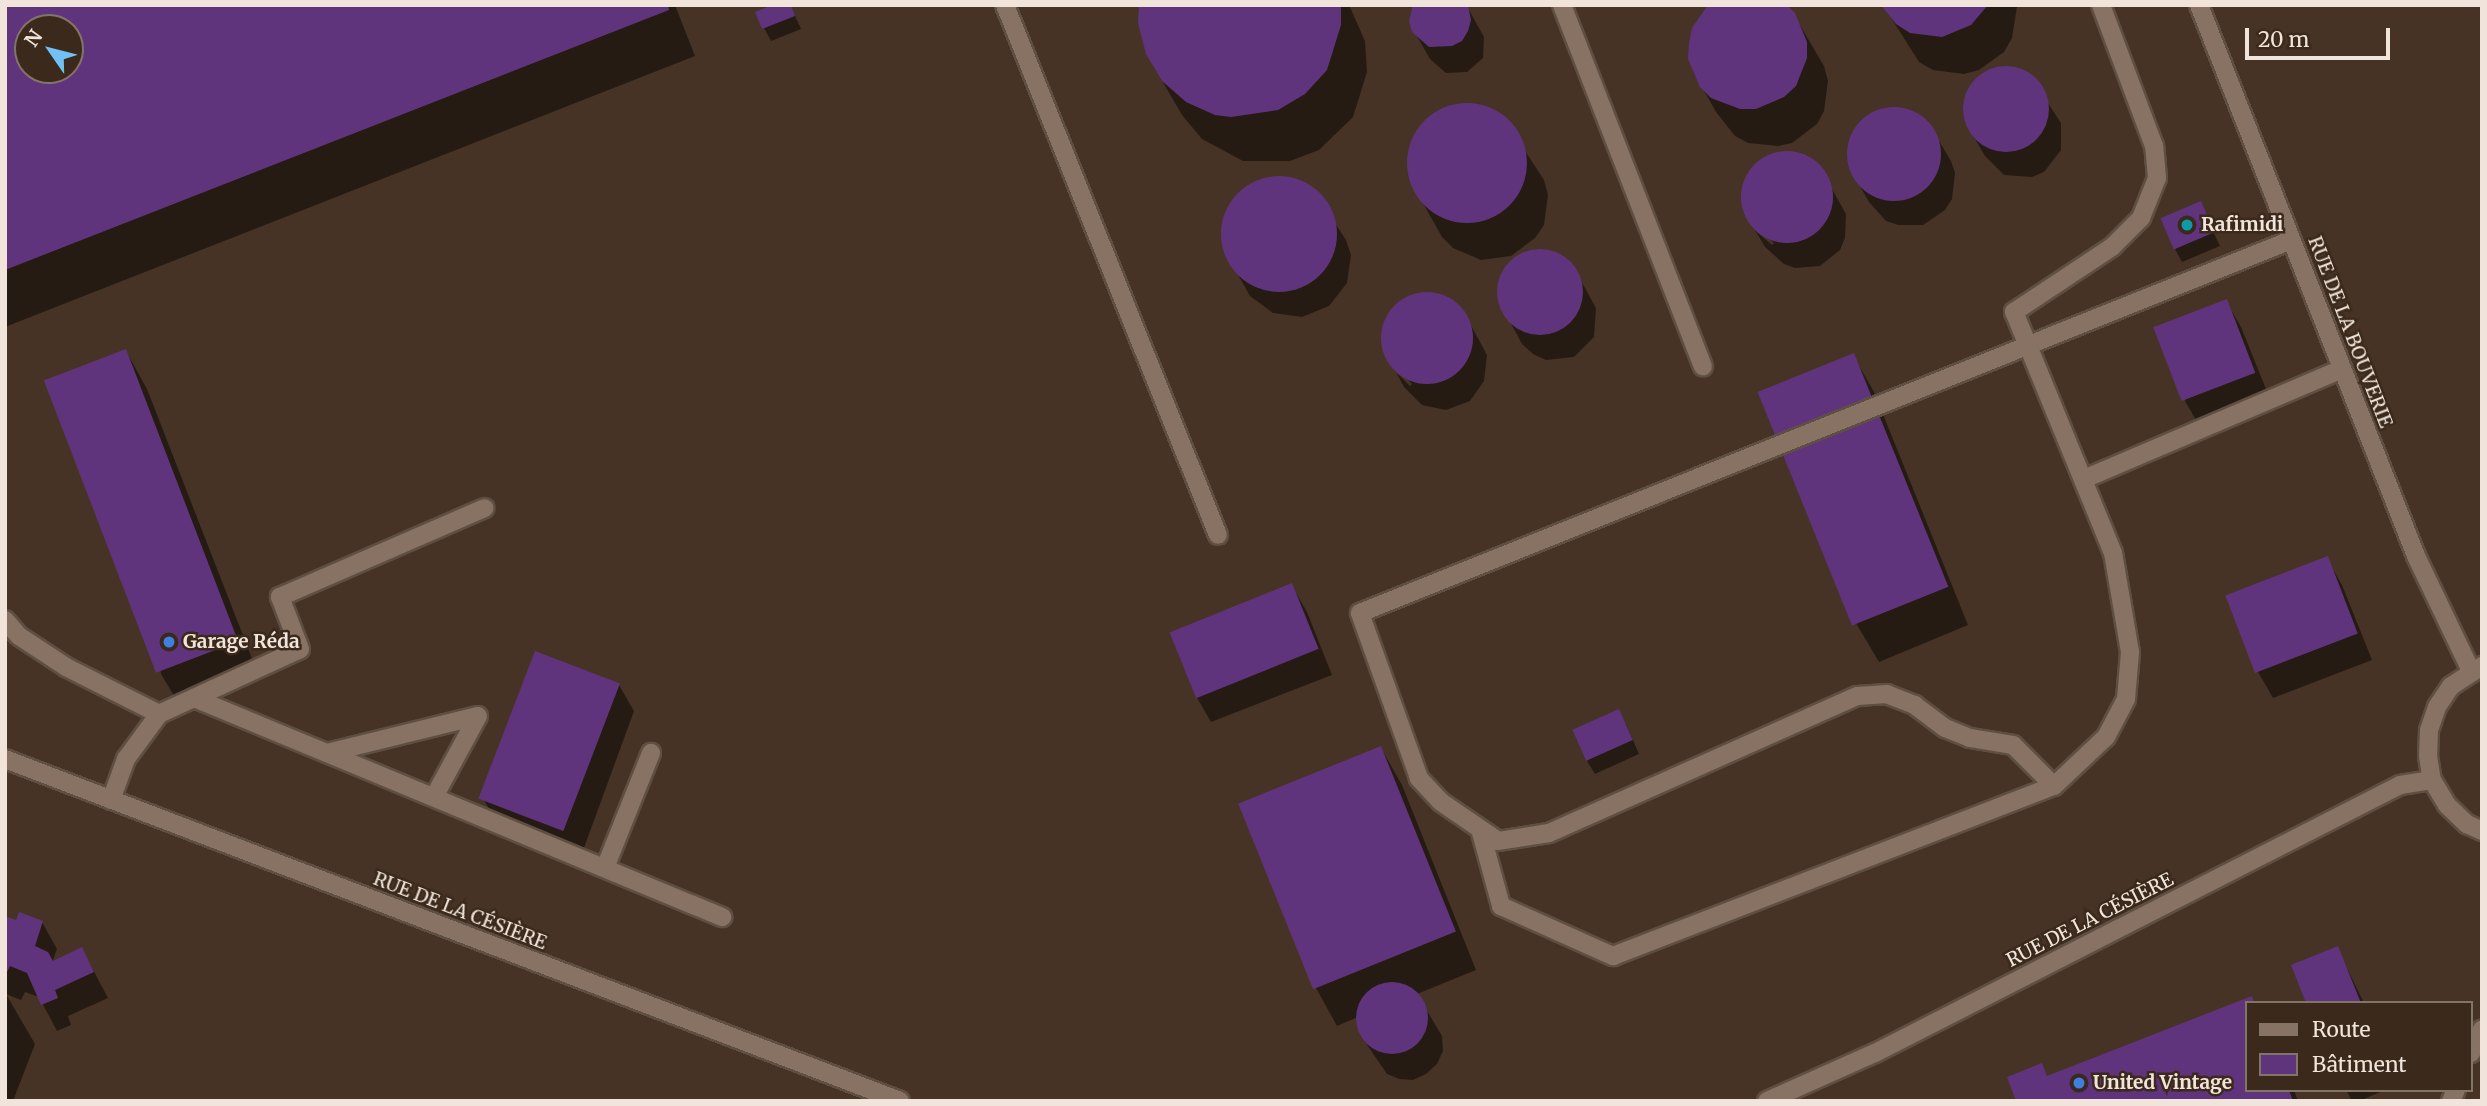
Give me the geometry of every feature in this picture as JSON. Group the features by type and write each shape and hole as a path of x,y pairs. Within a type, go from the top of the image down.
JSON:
{"street":[{"path":"1005,5 1219,535"},
{"path":"1562,5 1703,367"},
{"path":"1480,830 1501,906 1613,956 2054,786 2106,737 2126,699 2130,652 2113,553 2014,312 2112,247 2141,218 2157,178 2154,146 2101,5"},
{"name":"RUE DE LA BOUVERIE","path":"2199,5 2416,556 2476,668"},
{"path":"2054,786 2013,745 1970,738 1945,729 1914,705 1887,694 1857,696 1549,833 1498,841 1441,802 1419,778 1360,613 2291,240"},
{"path":"2084,479 2342,369"},
{"path":"111,800 126,759 159,714 300,649 280,597 485,508"},
{"path":"5,620 19,636 66,667 159,714"},
{"path":"2476,668 2451,686 2437,707 2429,730 2428,756 2432,780 2446,805 2467,824 2482,831"},
{"path":"194,698 722,917"},
{"path":"327,753 478,716 434,797"},
{"path":"605,868 651,753"},
{"name":"RUE DE LA CÉSIÈRE","path":"5,760 900,1101"},
{"name":"RUE DE LA CÉSIÈRE","path":"1768,1101 1875,1053 2400,785 2432,780"},
{"path":"2473,1049 2482,1029"}],"building":[{"path":"5,5 668,5 669,10 5,270"},
{"path":"773,5 791,5 795,16 762,29 755,12"},
{"path":"1139,5 1341,5 1341,25 1327,70 1305,94 1278,110 1231,117 1215,115 1186,102 1162,81 1146,54 1138,23"},
{"path":"1413,5 1468,5 1471,20 1468,31 1462,41 1452,46 1429,47 1412,32 1409,21"},
{"path":"1708,5 1787,5 1795,13 1807,42 1807,58 1796,86 1784,97 1756,109 1740,109 1711,98 1700,87 1688,59 1692,28"},
{"path":"1881,5 1988,5 1971,25 1942,37 1910,33 1896,24"},
{"path":"2006,66 2023,69 2037,78 2046,92 2049,109 2046,126 2037,140 2023,149 2006,152 1989,149 1975,140 1966,126 1963,109 1966,92 1975,78 1989,69"},
{"path":"1467,103 1490,107 1510,120 1523,140 1527,163 1523,186 1510,206 1490,219 1467,223 1444,219 1424,206 1411,186 1407,163 1411,140 1424,120 1444,107"},
{"path":"1894,107 1912,111 1927,121 1937,136 1941,154 1937,172 1927,187 1912,197 1894,201 1876,197 1861,187 1851,172 1847,154 1851,136 1861,121 1876,111"},
{"path":"1787,151 1805,155 1819,165 1829,179 1833,197 1829,215 1819,229 1805,239 1787,243 1769,239 1755,229 1745,215 1741,197 1745,179 1755,165 1769,155"},
{"path":"1279,176 1301,181 1320,193 1332,212 1337,234 1332,256 1320,275 1301,287 1279,292 1257,287 1238,275 1226,256 1221,234 1226,212 1238,193 1257,181"},
{"name":"Rafimidi","path":"2201,201 2214,232 2174,249 2160,218"},
{"path":"1540,249 1564,256 1576,268 1583,292 1576,316 1564,328 1540,335 1516,328 1504,316 1497,292 1504,268 1516,256"},
{"path":"1427,292 1445,295 1460,305 1470,320 1473,338 1470,356 1460,371 1445,381 1427,384 1409,381 1394,371 1384,356 1381,338 1384,320 1394,305 1409,295"},
{"path":"2227,299 2255,373 2182,401 2153,327"},
{"path":"126,349 238,641 156,673 44,381"},
{"path":"1854,353 1948,587 1852,626 1758,392"},
{"path":"2328,556 2358,633 2255,673 2225,595"},
{"path":"1292,583 1319,649 1196,698 1170,632"},
{"path":"535,651 620,684 563,831 478,799"},
{"path":"1619,709 1633,740 1586,761 1572,730"},
{"path":"1381,746 1456,931 1313,989 1238,804"},
{"path":"19,912 43,921 35,946 48,952 53,961 82,947 94,972 55,990 58,998 41,1005 27,973 10,966 5,976 5,916 16,920"},
{"path":"2338,946 2360,1001 2305,1001 2291,965"},
{"path":"1392,982 1406,985 1418,992 1425,1004 1428,1018 1425,1032 1418,1044 1406,1051 1392,1054 1378,1051 1366,1044 1359,1032 1356,1018 1359,1004 1366,992 1378,985"},
{"path":"2252,996 2253,1001 2246,1001 2246,1092 2290,1092 2293,1101 2016,1101 2007,1077 2042,1063 2047,1076"}],"place":[{"name":"Rafimidi","path":"2187,225"},
{"name":"Garage Réda","path":"169,642"},
{"name":"United Vintage","path":"2079,1083"}]}
